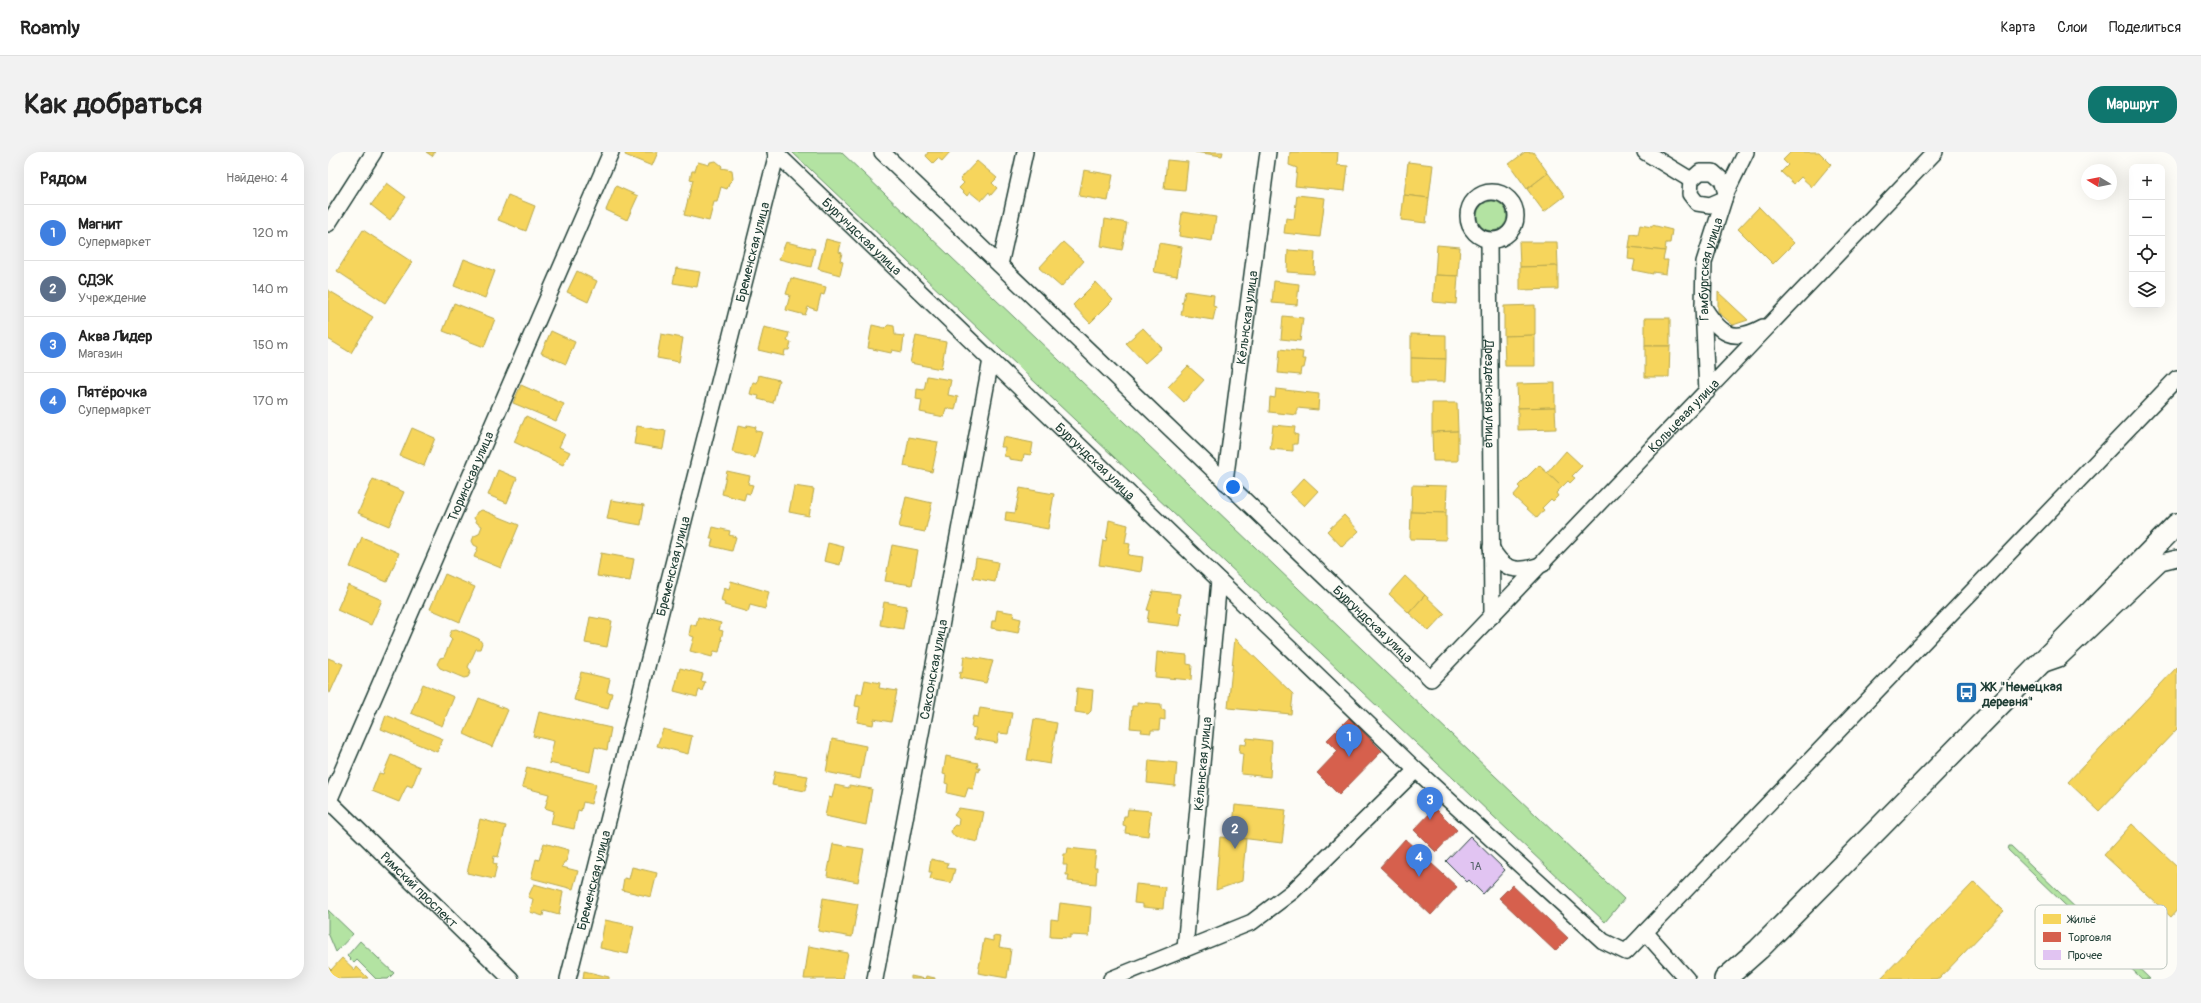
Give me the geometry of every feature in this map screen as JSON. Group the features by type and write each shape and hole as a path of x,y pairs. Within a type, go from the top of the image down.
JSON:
{"street":[{"path":"328,224 374,152"},
{"name":"Тюринская улица","path":"328,801 611,152"},
{"name":"Бургундская улица","path":"882,152 1431,679"},
{"path":"1000,265 1025,152"},
{"name":"Кёльнская улица","path":"1225,482 1268,152"},
{"path":"1645,152 1691,180"},
{"name":"Гамбургская улица","path":"1707,392 1703,306 1704,262 1725,196 1746,152"},
{"name":"Кольцевая улица","path":"1431,679 1543,564 1935,152"},
{"name":"Бургундская улица","path":"776,153 1416,770 1603,941 1626,952 1645,932"},
{"name":"Бременская улица","path":"568,979 776,153"},
{"path":"1700,172 1713,172 1722,180 1725,196 1710,206 1697,203 1690,194 1691,180 1700,172"},
{"name":"Дрезденская улица","path":"1488,241 1492,616"},
{"path":"1703,306 1720,330 1728,335 1750,334 1771,323"},
{"name":"Саксонская улица","path":"875,979 991,360"},
{"path":"1687,979 1645,932 2177,378"},
{"path":"1725,979 1758,949 2038,667 2177,524"},
{"path":"1491,547 1496,558 1506,566 1517,570 1529,570 1543,564"},
{"path":"2038,667 2059,659 2161,562 2177,558"},
{"name":"Кёльнская улица","path":"1185,948 1219,580"},
{"path":"1111,979 1252,922 1293,891 1416,770"},
{"name":"Римский проспект","path":"328,801 511,979"}],"green space":[{"path":"792,152 841,152 1624,899 1605,922"},
{"path":"1492,201 1503,205 1507,216 1503,227 1492,231 1481,227 1477,216 1481,205"},
{"path":"2009,846 2011,846 2073,905 2065,905 2008,850"},
{"path":"328,910 353,934 336,952 328,933"},
{"path":"360,941 394,973 388,979 376,979 357,960 354,963 347,956"},
{"path":"2132,969 2140,969 2150,979 2142,979"}],"building: Жильё":[{"path":"426,152 435,152 432,156"},
{"path":"626,152 658,152 652,166 625,155"},
{"path":"928,152 950,152 942,161 938,158 933,163 926,156"},
{"path":"1195,152 1223,152 1222,156"},
{"path":"1290,152 1338,152 1337,165 1348,166 1345,191 1295,186 1297,168 1289,165"},
{"path":"1525,152 1533,152 1548,173 1527,189 1509,164"},
{"path":"1791,152 1819,152 1831,164 1812,187 1801,177 1794,184 1781,172 1788,165 1783,160"},
{"path":"1167,160 1188,162 1185,191 1164,189"},
{"path":"716,161 722,166 721,168 732,170 733,179 729,183 727,189 721,187 717,202 714,202 709,221 684,215 693,180 690,179 692,171 695,171 698,162 709,165 710,162"},
{"path":"977,161 997,178 992,183 997,188 991,195 989,192 981,201 970,192 967,196 959,188 964,183 960,179"},
{"path":"1408,162 1433,165 1429,198 1404,195"},
{"path":"1084,170 1113,175 1108,201 1079,196"},
{"path":"1548,173 1565,196 1544,212 1527,189"},
{"path":"387,183 406,197 390,220 371,205"},
{"path":"616,186 638,196 627,220 606,210"},
{"path":"508,195 535,206 526,231 498,220"},
{"path":"1297,195 1325,198 1320,237 1284,233 1286,218 1294,219"},
{"path":"1404,195 1429,198 1426,223 1401,220"},
{"path":"1759,207 1794,243 1773,264 1738,229"},
{"path":"1182,212 1216,217 1212,241 1179,236"},
{"path":"1105,219 1127,223 1122,250 1101,246"},
{"path":"1640,225 1652,227 1652,225 1672,230 1670,243 1666,243 1665,251 1629,247 1631,234 1638,235"},
{"path":"363,230 412,262 385,303 337,271"},
{"path":"826,239 841,243 839,252 842,253 840,261 843,262 840,275 818,269"},
{"path":"786,242 815,249 811,267 779,259"},
{"path":"1063,242 1084,261 1061,287 1039,268"},
{"path":"1519,242 1557,242 1558,266 1520,267"},
{"path":"1159,243 1182,247 1177,276 1154,272"},
{"path":"1437,245 1460,247 1458,276 1435,275"},
{"path":"1629,247 1665,251 1663,260 1668,260 1666,274 1653,272 1653,274 1633,270 1635,260 1628,259"},
{"path":"1288,250 1315,252 1314,274 1287,272"},
{"path":"464,259 495,271 485,298 454,286"},
{"path":"1558,266 1558,289 1520,290 1520,267"},
{"path":"676,268 700,272 697,287 673,283"},
{"path":"577,271 597,281 588,302 567,292"},
{"path":"1435,275 1458,276 1456,304 1433,302"},
{"path":"791,278 826,287 824,295 821,294 817,310 808,307 805,315 786,310 790,295 786,294"},
{"path":"1274,281 1299,284 1297,305 1272,303"},
{"path":"1096,282 1113,300 1090,323 1073,305"},
{"path":"328,290 373,317 351,353 328,339"},
{"path":"1185,291 1214,295 1213,306 1216,307 1213,320 1181,315 1183,303 1181,303 1183,302"},
{"path":"1718,292 1748,320 1733,325 1718,312"},
{"path":"454,303 495,319 484,347 443,331"},
{"path":"1535,305 1535,335 1504,336 1504,306"},
{"path":"1283,316 1303,318 1300,341 1281,339"},
{"path":"1645,318 1670,318 1670,346 1645,346"},
{"path":"872,325 885,328 888,325 894,326 895,335 904,336 902,352 892,350 891,353 868,348"},
{"path":"764,327 789,333 787,341 791,342 789,350 785,350 784,356 758,350"},
{"path":"1143,328 1162,348 1145,363 1126,343"},
{"path":"551,331 575,342 566,364 541,353"},
{"path":"661,334 683,338 679,362 657,358"},
{"path":"1411,334 1446,335 1446,359 1411,358"},
{"path":"1535,335 1535,366 1505,366 1504,336"},
{"path":"916,336 946,342 941,369 910,363"},
{"path":"1645,346 1670,346 1669,377 1645,377"},
{"path":"1280,349 1303,352 1302,359 1306,359 1304,368 1301,368 1300,375 1278,373"},
{"path":"1411,358 1446,359 1445,382 1411,382"},
{"path":"1188,366 1204,380 1184,402 1168,387"},
{"path":"759,375 779,380 773,403 758,399 759,396 750,394 753,382 757,383"},
{"path":"927,376 951,380 948,395 958,397 955,410 946,408 944,417 920,412 922,400 916,399 917,389 924,390"},
{"path":"1555,383 1555,407 1518,408 1517,384"},
{"path":"521,385 564,404 556,421 513,403"},
{"path":"1276,389 1319,394 1318,410 1297,408 1297,415 1269,412 1270,397 1275,398"},
{"path":"1432,403 1457,403 1458,431 1432,432"},
{"path":"1555,407 1556,429 1518,430 1518,408"},
{"path":"526,416 565,434 559,447 570,452 563,465 514,442"},
{"path":"747,425 756,427 755,431 762,432 755,458 732,452 738,426 746,428"},
{"path":"1273,425 1295,427 1294,434 1298,435 1297,444 1293,444 1293,451 1270,449"},
{"path":"637,426 666,431 663,449 634,444"},
{"path":"412,428 435,438 424,466 400,456"},
{"path":"1458,431 1458,461 1433,461 1432,432"},
{"path":"909,437 938,442 932,472 904,466"},
{"path":"1003,437 1033,443 1031,455 1024,454 1023,461 1009,459 1009,457 1004,456 1005,447 1001,447"},
{"path":"1566,451 1582,466 1572,476 1575,478 1570,483 1568,481 1562,487 1547,473"},
{"path":"1539,465 1562,487 1556,493 1558,496 1553,501 1551,499 1542,508 1544,510 1537,518 1513,496 1520,488 1518,486"},
{"path":"498,470 517,478 507,503 488,495"},
{"path":"727,471 750,476 748,484 753,485 750,494 746,493 744,500 722,494"},
{"path":"1304,478 1318,491 1304,506 1290,493"},
{"path":"373,479 404,492 389,526 358,513"},
{"path":"1412,485 1447,486 1446,513 1411,512"},
{"path":"794,486 814,489 809,516 789,512"},
{"path":"1020,488 1054,494 1048,529 1005,521 1006,512 1015,513"},
{"path":"906,497 932,503 925,532 899,527"},
{"path":"611,500 644,505 641,525 607,519"},
{"path":"482,510 519,525 501,568 474,557 478,547 474,545 472,541 474,536 479,534 482,526 477,523 474,518 477,512"},
{"path":"1411,512 1446,513 1446,540 1410,539"},
{"path":"1344,515 1359,531 1342,547 1327,531"},
{"path":"1109,520 1128,525 1125,543 1130,544 1128,555 1143,557 1141,572 1099,565 1103,540 1106,541"},
{"path":"713,527 730,531 729,535 736,537 732,551 711,546 713,539 710,539"},
{"path":"362,537 399,553 387,582 350,567"},
{"path":"828,543 844,547 840,565 824,561"},
{"path":"892,545 918,550 912,585 885,581"},
{"path":"601,553 634,559 630,581 597,576"},
{"path":"976,558 998,562 995,582 973,578"},
{"path":"445,574 475,587 460,622 430,609"},
{"path":"1405,576 1425,595 1409,613 1389,594"},
{"path":"731,581 769,592 765,609 750,605 748,612 724,605 725,603 721,601 724,588 729,590"},
{"path":"348,585 382,600 371,625 337,610"},
{"path":"1153,591 1180,594 1178,612 1182,613 1180,626 1147,622 1149,610 1147,610"},
{"path":"1425,595 1445,614 1429,631 1409,613"},
{"path":"884,602 907,606 903,629 880,625"},
{"path":"997,610 1014,613 1013,617 1021,619 1018,633 991,628 992,621 995,621"},
{"path":"590,617 612,621 607,647 585,643"},
{"path":"698,617 721,623 719,630 723,631 719,652 714,651 712,657 690,651 694,637 689,635 691,624 696,626"},
{"path":"456,629 479,639 482,643 480,649 476,649 468,667 471,671 468,677 464,678 440,668 437,664 440,658 444,657 452,639 449,636 452,630"},
{"path":"1235,638 1293,694 1291,714 1228,708"},
{"path":"1157,652 1187,655 1187,664 1192,665 1191,680 1155,677"},
{"path":"964,656 993,661 986,683 959,678 960,672 962,673"},
{"path":"328,658 343,664 330,693 328,692"},
{"path":"2177,667 2177,729 2099,811 2068,782"},
{"path":"680,668 703,674 701,681 705,682 702,691 699,690 697,697 674,691"},
{"path":"581,672 610,679 607,692 612,693 608,709 574,700"},
{"path":"865,680 880,683 879,688 897,691 891,722 874,719 873,725 857,722 860,707 855,706 857,694 862,694"},
{"path":"423,684 454,697 442,726 411,713"},
{"path":"1077,688 1093,690 1091,711 1088,714 1075,712"},
{"path":"479,698 508,710 492,747 464,734"},
{"path":"1137,702 1161,704 1161,709 1165,710 1165,720 1160,719 1159,730 1151,730 1151,733 1141,732 1142,729 1130,728 1132,706 1137,706"},
{"path":"980,708 1012,713 1008,734 999,733 997,743 974,739 976,728 971,727 973,716 978,717"},
{"path":"539,712 611,728 607,750 595,747 590,772 549,763 554,741 533,736"},
{"path":"386,715 443,739 437,752 381,729"},
{"path":"1034,719 1057,723 1050,764 1027,760"},
{"path":"663,729 692,736 688,754 657,746"},
{"path":"1247,738 1272,741 1270,777 1241,774 1243,754 1239,753 1240,744 1246,745"},
{"path":"832,739 866,746 860,779 826,772"},
{"path":"391,755 420,767 412,787 407,785 399,802 372,791 379,773 383,774"},
{"path":"946,756 978,763 977,768 980,768 979,772 977,771 973,789 968,788 965,797 947,793 948,784 945,783 946,775 943,774"},
{"path":"1149,760 1177,763 1175,786 1147,783"},
{"path":"527,767 596,784 591,804 583,802 581,811 578,810 574,829 551,824 554,811 545,808 549,794 522,787"},
{"path":"775,771 808,776 805,791 772,785"},
{"path":"835,785 849,788 849,785 872,789 866,825 825,816 829,797 832,798"},
{"path":"1235,805 1286,810 1282,843 1232,837"},
{"path":"959,808 984,812 978,842 955,837 951,832 955,825 958,826 959,819 954,815"},
{"path":"1128,809 1151,811 1148,836 1125,833 1126,826 1123,825 1124,816 1127,816"},
{"path":"480,819 506,826 498,857 494,856 493,863 497,864 494,879 467,873"},
{"path":"2132,824 2177,866 2177,910 2171,917 2167,913 2167,905 2158,905 2104,855"},
{"path":"1220,837 1246,839 1242,881 1216,890"},
{"path":"544,843 569,850 566,862 564,862 562,867 578,871 573,889 531,878 536,859 539,860"},
{"path":"833,844 864,849 858,882 827,876"},
{"path":"1068,848 1096,851 1094,867 1097,867 1096,884 1068,881 1069,875 1066,875 1067,865 1063,865 1064,854 1067,854"},
{"path":"931,859 948,863 947,868 955,869 951,883 930,879 932,872 929,872"},
{"path":"632,867 657,873 651,897 622,890 624,878 629,879"},
{"path":"1974,882 2004,911 1939,979 1880,979"},
{"path":"534,884 563,892 559,915 544,911 543,916 530,912 533,899 528,897"},
{"path":"1136,884 1165,887 1163,909 1143,907 1143,904 1134,903"},
{"path":"823,898 858,904 852,937 818,931"},
{"path":"1060,903 1091,907 1089,936 1070,935 1070,938 1050,937 1051,919 1058,920"},
{"path":"605,920 634,926 628,954 600,948"},
{"path":"993,936 1001,937 999,947 1011,949 1007,978 978,973 984,939 993,941"},
{"path":"809,946 848,953 843,979 804,979"},
{"path":"342,958 355,970 357,967 368,978 328,979 328,967 331,970"},
{"path":"584,971 609,977 609,979 583,979"},
{"path":"911,976 925,979 911,979"},
{"path":"926,976 935,978 935,979 925,979"}],"building: Торговля":[{"path":"1349,718 1382,751 1339,795 1317,773 1338,751 1327,740"},
{"path":"1435,808 1457,830 1436,852 1414,830"},
{"path":"1405,839 1457,887 1431,915 1380,867"},
{"path":"1512,885 1568,938 1555,951 1499,898"}],"building: Прочее":[{"path":"1470,836 1505,870 1483,894 1469,880 1467,882 1446,861"}],"place":[{"name":"ЖК \"Немецкая деревня\"","path":"1967,693"},
{"name":"Магнит","path":"1349,757"},
{"name":"Аква Лидер","path":"1430,820"},
{"name":"СДЭК","path":"1235,849"},
{"name":"Пятёрочка","path":"1419,877"}]}
